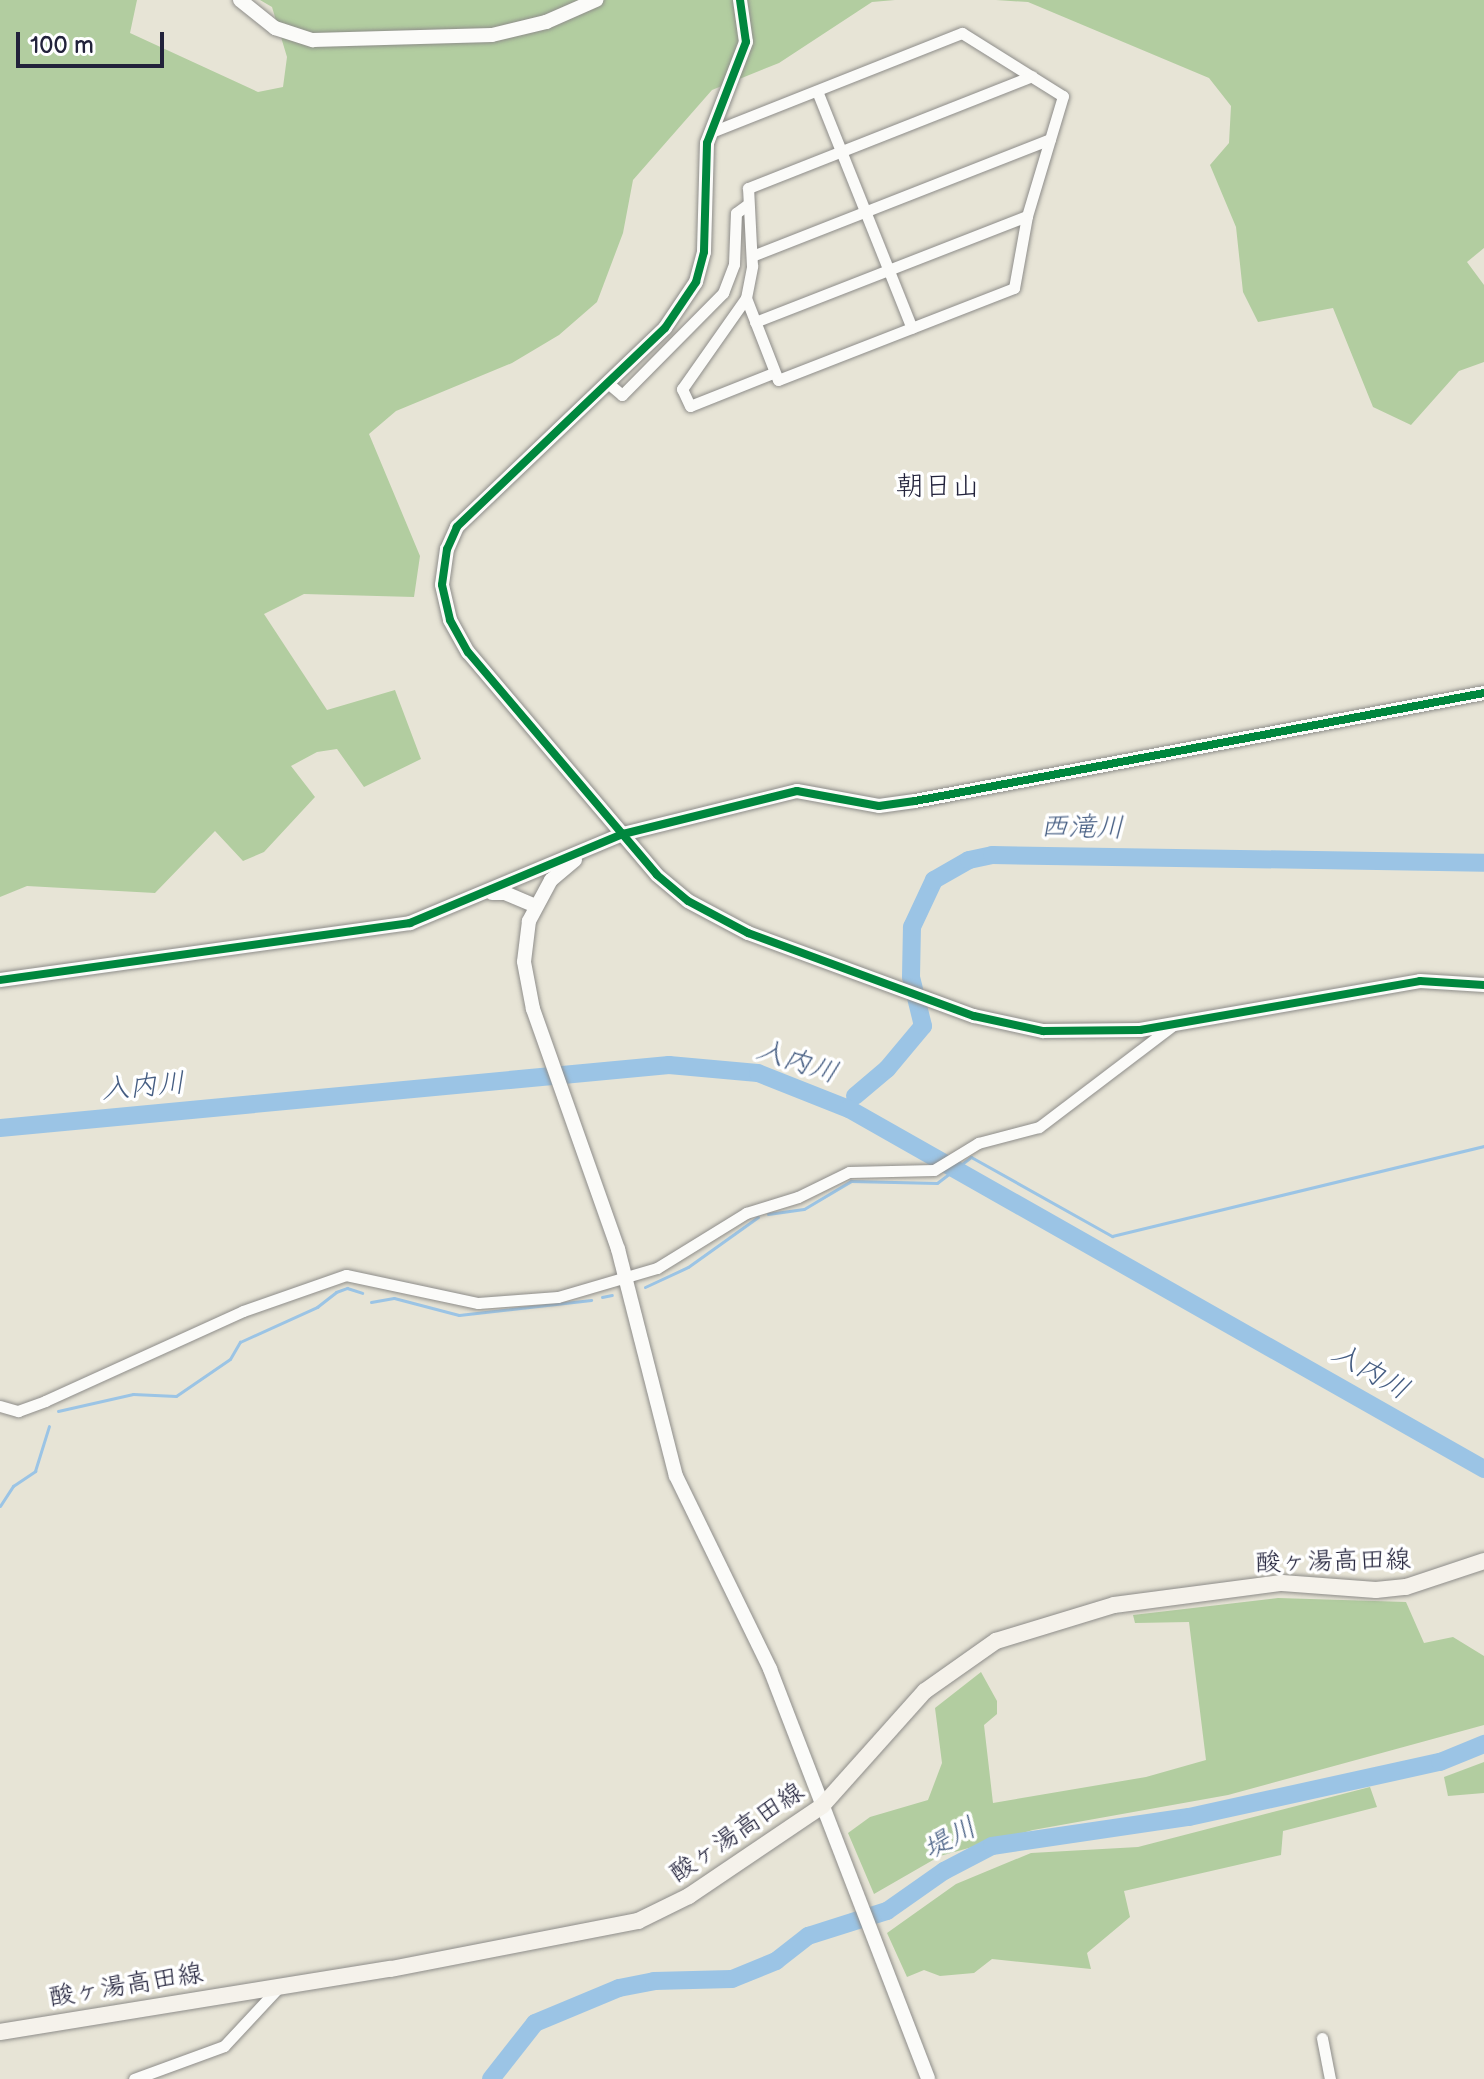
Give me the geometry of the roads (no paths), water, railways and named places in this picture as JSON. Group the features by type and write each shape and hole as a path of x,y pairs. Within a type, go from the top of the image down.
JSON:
{"main road":[{"name":"酸ヶ湯高田線","path":"0,2032 638,1921 689,1896 822,1806 944,1674 996,1641 1036,1625 1114,1605 1282,1583 1376,1590 1406,1587 1484,1561"}],"street":[{"path":"240,0 275,28 313,40 492,35 546,22 596,0"},
{"path":"740,0 746,42 709,133 704,252 696,282 674,319 609,384 464,517 447,549 442,585 450,620 468,652 657,875 717,920 900,990 1012,1027 1043,1031 1174,1025 1420,981 1484,985"},
{"path":"709,133 966,33 1063,96 1027,216 1014,288 778,380 746,298"},
{"path":"773,373 690,406 682,389 746,298 752,256 748,188 1032,76"},
{"path":"817,91 912,328"},
{"path":"752,256 1050,139"},
{"path":"609,384 622,395 723,293 734,264 736,213 747,205"},
{"path":"755,322 1027,216"},
{"path":"0,980 410,923 623,834 797,791 879,806 915,801 1484,693"},
{"path":"592,847 551,880 535,906 524,941 525,980 625,1278 676,1476 765,1658 928,2079"},
{"path":"484,893 505,893 535,906"},
{"path":"0,1406 18,1411 45,1401 243,1311 346,1275 478,1303 558,1297 657,1268 746,1213 849,1172 934,1170 978,1143 1039,1127 1174,1025"},
{"path":"134,2079 224,2046 281,1985"},
{"path":"1322,2038 1330,2079"}],"waterway":[{"name":"西滝川","path":"855,1096 887,1069 923,1026 911,977 912,927 934,880 969,860 992,855 1484,863"},
{"name":"入内川","path":"0,1128 669,1065 758,1073 849,1109 1484,1469"},
{"path":"768,1214 804,1209 851,1181 937,1183 971,1157 1112,1236 1484,1146"},
{"path":"645,1287 688,1267 758,1217"},
{"path":"58,1411 133,1394 176,1396 230,1359 240,1342 317,1307 336,1292 347,1288 362,1293"},
{"path":"602,1297 612,1295"},
{"path":"371,1302 394,1298 459,1315 591,1300"},
{"path":"0,1506 13,1486 35,1471 49,1426"},
{"name":"堤川","path":"491,2079 535,2023 619,1988 654,1981 732,1979 776,1961 808,1936 887,1911 944,1871 992,1846 1189,1817 1440,1762 1484,1744"}],"district":[{"name":"朝日山","path":"938,487"}]}
